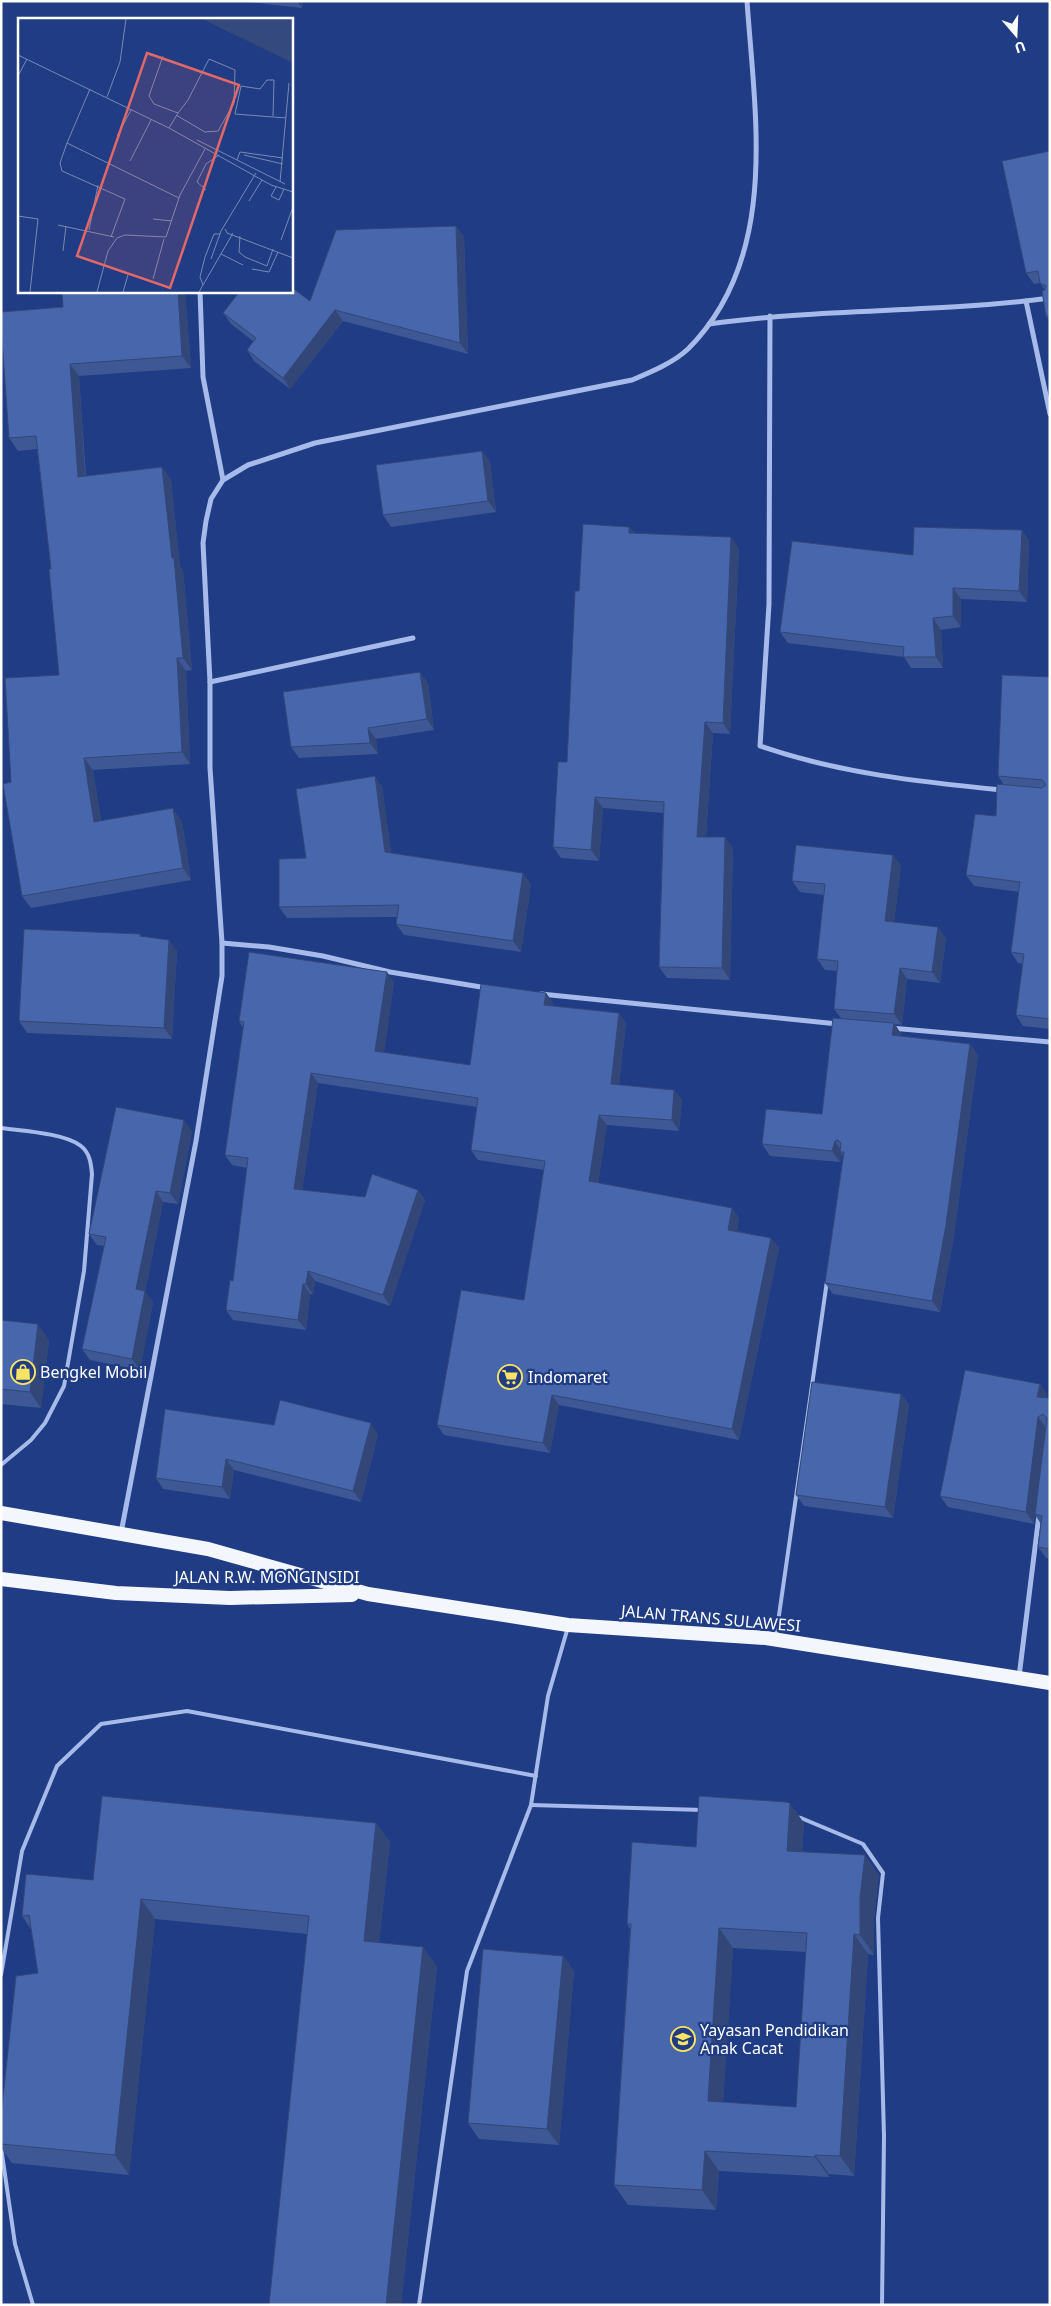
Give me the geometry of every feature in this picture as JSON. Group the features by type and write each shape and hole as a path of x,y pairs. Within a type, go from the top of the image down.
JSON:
{"highway":[{"name":"JALAN R.W. MONGINSIDI","path":"1,1513 208,1549 368,1594"},
{"name":"JALAN R.W. MONGINSIDI","path":"1,1579 116,1592 220,1597 368,1594"},
{"name":"JALAN TRANS SULAWESI","path":"368,1594 568,1624 775,1639 1050,1682"}],"street":[{"path":"120,1534 198,1132 218,1012 222,976 222,943 210,768 210,682 203,543 211,499 223,480 248,465 314,443 632,380 662,366 687,350 709,324 730,287 745,244 755,202 758,157 747,1"},
{"path":"200,292 203,377 223,480"},
{"path":"709,324 770,316 1050,298"},
{"path":"1026,301 1050,414"},
{"path":"770,316 769,604 760,746 794,758 841,770 1013,791"},
{"path":"210,682 413,638"},
{"path":"222,943 269,947 323,956 390,972 492,989"},
{"path":"532,994 846,1024"},
{"path":"884,1028 1050,1042"},
{"path":"1018,1678 1040,1506"}],"lane":[{"path":"1,1128 62,1138 82,1146 90,1159 92,1174 84,1271 64,1386 45,1423 31,1440 1,1465"},
{"path":"775,1639 828,1274"},
{"path":"419,2305 467,1972 531,1805 548,1696 568,1624"},
{"path":"1,1976 22,1851 58,1766 101,1724 187,1711 536,1776"},
{"path":"531,1805 708,1810"},
{"path":"792,1817 801,1818 863,1844 883,1873 878,1918 884,2136 882,2305"},
{"path":"1,2147 15,2244 32,2305"}],"building":[{"path":"1050,151 1050,316 1046,316 1042,291 1045,290 1046,286 1040,283 1038,271 1026,273 1002,161"},
{"path":"456,226 460,343 335,310 283,378 247,350 256,338 223,313 239,292 292,292 292,288 310,301 336,230"},
{"path":"62,292 178,292 182,356 70,364 78,477 162,467 172,558 174,558 183,658 177,658 182,752 84,758 94,822 173,808 183,868 22,896 3,784 11,782 5,678 59,675 49,569 51,569 36,436 9,438 1,312 63,307"},
{"path":"482,451 488,501 383,515 376,465"},
{"path":"583,524 629,527 629,533 731,537 723,723 705,722 697,837 725,837 722,968 659,967 664,802 595,797 591,850 553,847 558,762 567,762 575,591 579,591"},
{"path":"914,527 1022,530 1019,591 953,588 953,616 933,618 936,657 903,657 904,647 780,632 792,541 913,555"},
{"path":"420,672 427,719 368,728 370,743 291,747 283,692"},
{"path":"1002,675 1050,677 1050,1019 1016,1015 1024,954 1011,952 1020,882 966,875 975,814 996,816 997,784 1042,788 1046,785 1043,780 998,776"},
{"path":"375,776 385,852 523,873 513,941 396,924 399,905 279,907 279,859 306,858 296,789"},
{"path":"796,845 893,855 885,921 938,927 932,972 900,968 894,1014 834,1009 838,961 817,959 825,884 792,881"},
{"path":"24,929 140,934 140,936 169,940 164,1028 19,1021"},
{"path":"249,952 387,972 375,1051 470,1065 481,984 546,993 544,1005 619,1013 611,1084 674,1090 672,1120 599,1115 589,1181 732,1208 728,1230 771,1238 732,1429 552,1395 543,1443 437,1425 461,1290 524,1300 545,1161 471,1150 478,1098 311,1073 294,1189 365,1197 372,1174 418,1190 383,1295 308,1271 306,1284 303,1284 298,1320 226,1310 230,1280 233,1281 248,1158 225,1155 244,1022 239,1021"},
{"path":"833,1018 894,1023 892,1035 970,1044 946,1225 932,1301 825,1283 844,1152 840,1152 841,1143 838,1140 835,1141 832,1151 762,1144 766,1109 822,1114"},
{"path":"116,1107 184,1120 170,1193 156,1191 136,1289 145,1291 132,1359 82,1349 106,1237 89,1234"},
{"path":"1,1320 38,1324 30,1392 1,1389"},
{"path":"965,1370 1040,1384 1037,1397 1050,1398 1050,1549 1038,1547 1042,1516 1035,1514 1047,1418 1043,1414 1038,1417 1026,1512 940,1496"},
{"path":"812,1382 901,1394 885,1507 796,1495"},
{"path":"280,1400 371,1423 353,1491 226,1459 222,1487 156,1478 165,1409 274,1425"},
{"path":"102,1796 376,1823 364,1941 423,1947 386,2305 269,2305 309,1916 141,1899 115,2155 1,2144 1,2116 16,1976 38,1973 29,1915 22,1916 26,1874 93,1880"},
{"name":"Yayasan Pendidikan Anak Cacat","path":"699,1796 790,1803 787,1851 865,1855 860,1898 860,1935 854,1934 840,2156 815,2155 815,2157 705,2151 702,2190 614,2185 631,1924 627,1924 632,1842 696,1847","holes":["719,1928 807,1933 796,2107 708,2101"]},
{"path":"483,1949 563,1956 547,2129 468,2123"}],"place":[{"name":"Bengkel Mobil","path":"23,1372"},
{"name":"Indomaret","path":"510,1377"},
{"name":"Yayasan Pendidikan Anak Cacat","path":"683,2039"}]}
